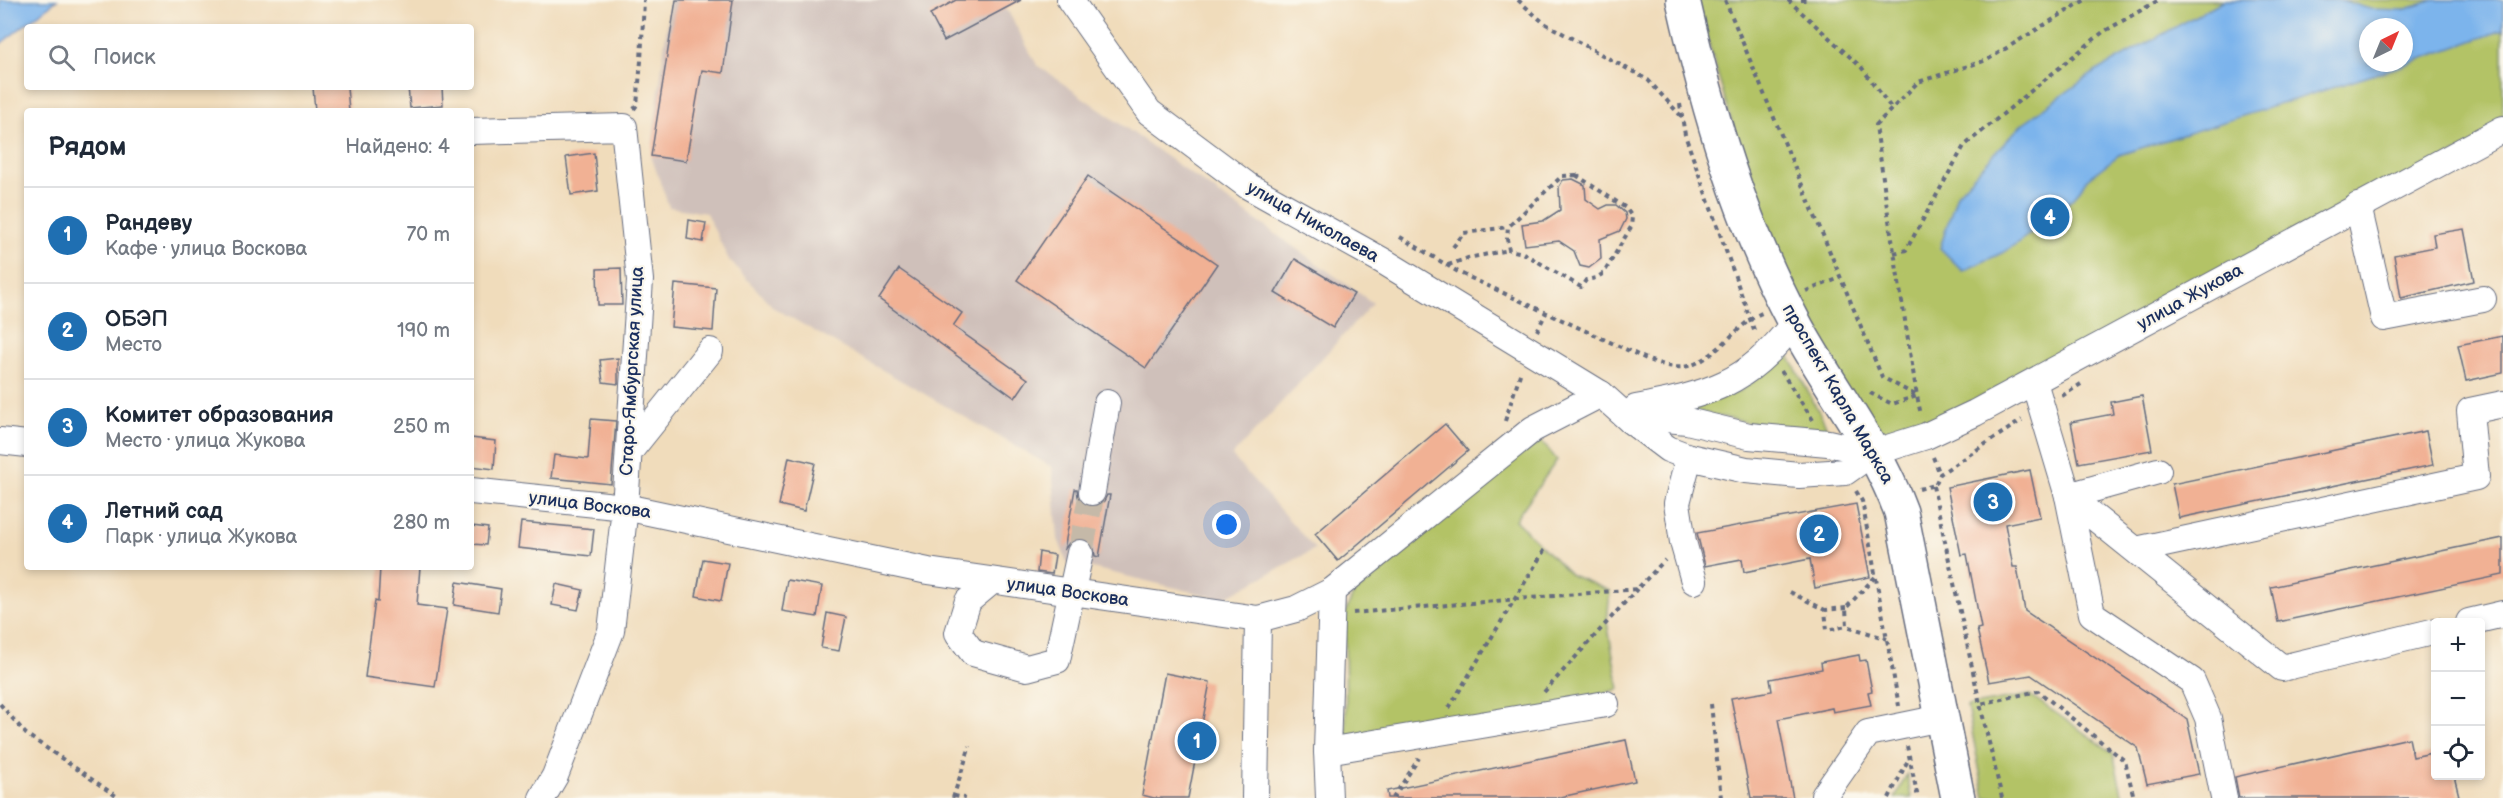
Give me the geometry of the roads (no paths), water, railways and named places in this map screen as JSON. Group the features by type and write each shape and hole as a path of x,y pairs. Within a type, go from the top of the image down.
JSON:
{"main road":[{"name":"проспект Карла Маркса","path":"1683,0 1700,74 1725,160 1753,231 1803,312 1872,453 1895,494 1901,512 1958,798"},
{"path":"1895,494 1911,515 1969,798"}],"street":[{"name":"улица Николаева","path":"1070,0 1149,112 1248,186 1383,261 1601,394 1668,449 1689,457 1746,470 1816,475 1845,472 1872,453"},
{"path":"1094,0 1097,39"},
{"name":"Старо-Ямбургская улица","path":"474,131 624,127 640,280 626,507 611,631 555,776 542,798"},
{"name":"улица Жукова","path":"1872,453 1926,436 2034,382 2503,129"},
{"path":"2358,206 2384,318 2483,299"},
{"path":"1626,416 1714,390 1757,363 1803,312"},
{"path":"629,452 710,351"},
{"path":"2034,382 2068,496 2092,614 2192,681 2208,718 2224,798"},
{"name":"улица Воскова","path":"474,491 626,507 928,572 1258,619 1331,603 1533,429 1601,394"},
{"path":"1092,492 1107,403"},
{"path":"2136,550 2476,477 2470,411 2503,404"},
{"path":"1626,416 1687,421 1749,436 1828,443 1872,453"},
{"path":"0,441 24,444"},
{"path":"1689,457 1677,503 1683,542 1694,581"},
{"path":"2068,496 2158,471"},
{"path":"2068,496 2282,668 2431,632"},
{"path":"992,581 968,601 958,633 973,653 1027,668 1058,660 1080,553"},
{"path":"1329,798 1327,751 1331,603"},
{"path":"2485,618 2503,614"},
{"path":"1255,798 1258,619"},
{"path":"1327,751 1606,704"},
{"path":"1824,796 1868,733 1941,718"}],"water":[{"path":"0,0 57,0 24,24 0,44"},
{"path":"2224,0 2341,0 2370,9 2403,10 2434,0 2503,0 2503,30 2413,62 2413,18 2359,18 2359,72 2382,72 2119,155 2087,179 2074,198 2042,225 2006,251 1963,271 1940,248 1957,194 2022,124 2095,72"}],"tunnel":[{"path":"1080,553 1092,492"}],"place":[{"name":"Летний сад","path":"2050,217"},
{"name":"Комитет образования","path":"1993,502"},
{"name":"ОБЭП","path":"1819,534"},
{"name":"Рандеву","path":"1197,741"}]}
